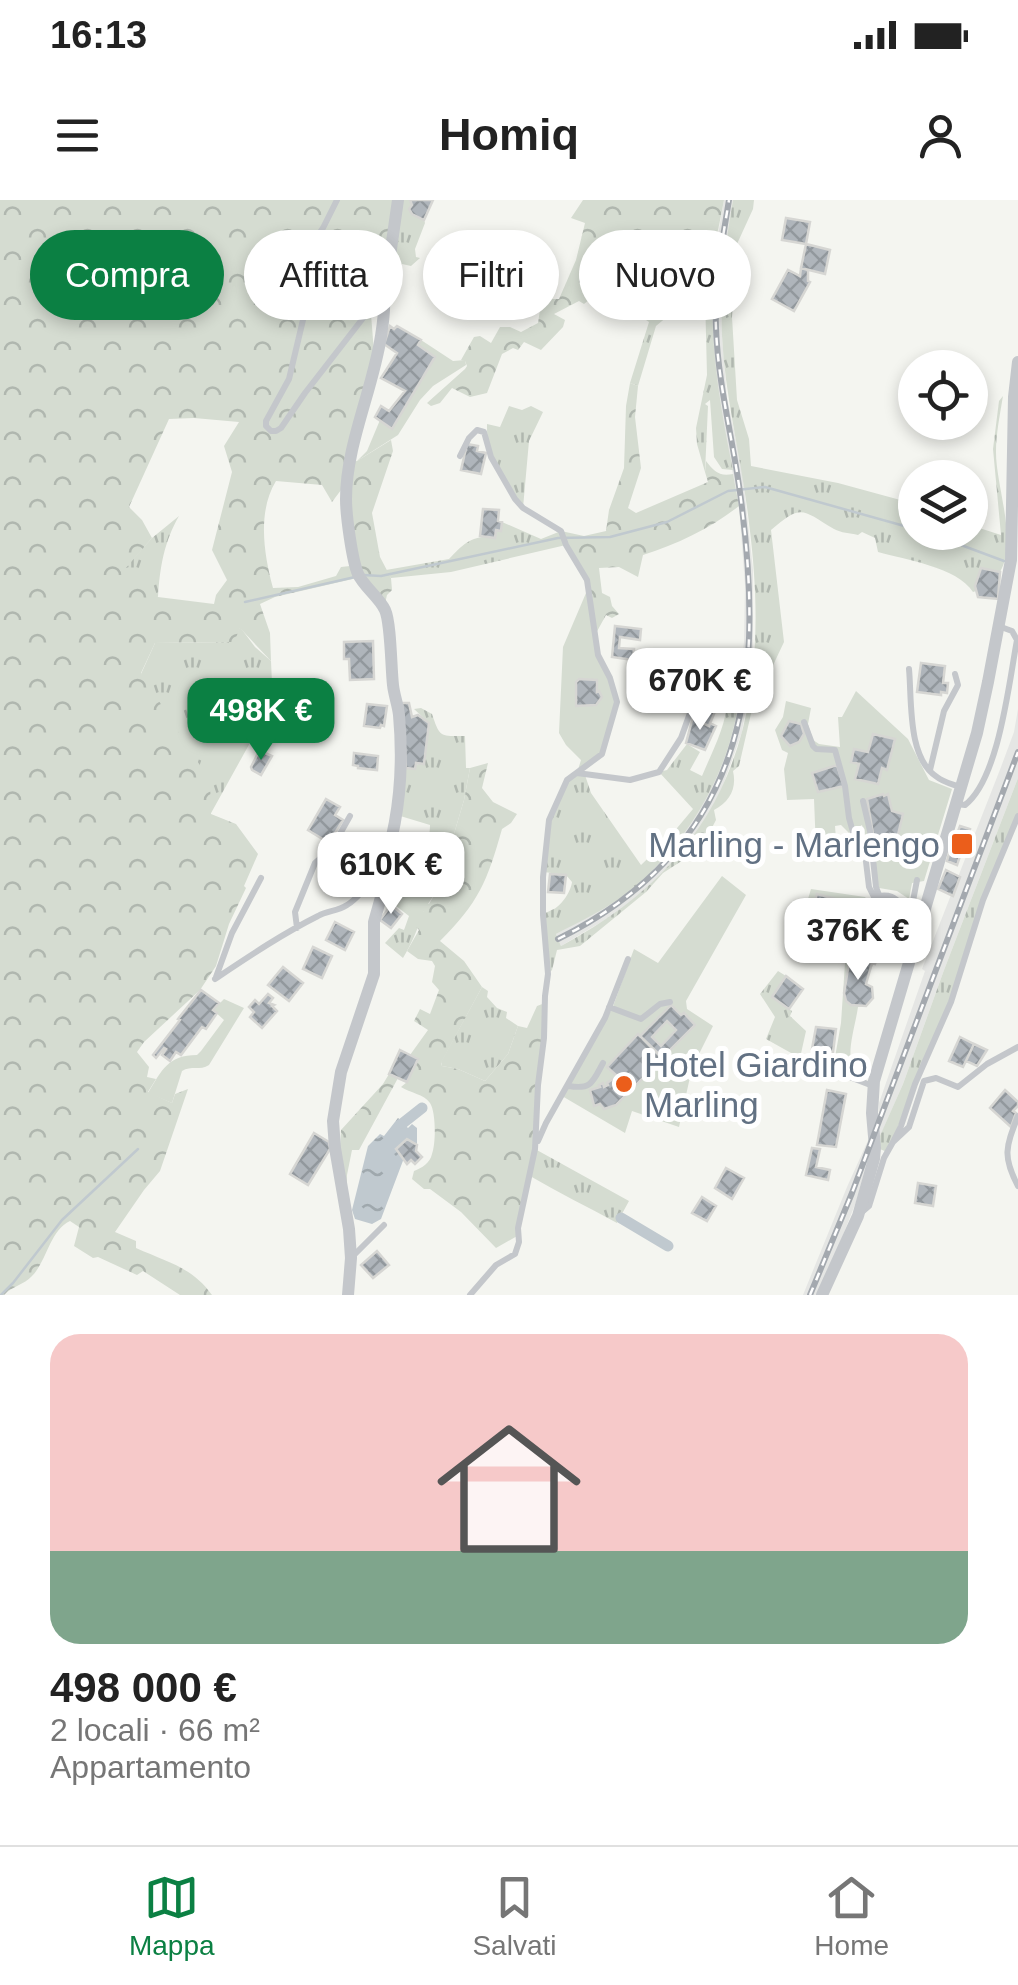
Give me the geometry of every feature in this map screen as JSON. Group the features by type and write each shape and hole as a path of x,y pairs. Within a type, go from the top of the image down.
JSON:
{"street":[{"path":"394,230 398,200"},
{"path":"348,1295 350,1229 333,1121 342,1072 374,974 374,922 383,890 378,879 389,849 402,767 399,712 384,608 356,570 346,496 383,320"},
{"path":"822,1295 858,1216 875,1148 874,1086 915,914 956,804 977,733 1010,565 1018,362"}],"lane":[{"path":"322,230 337,200"},
{"path":"303,320 289,380 266,421 270,431 282,428 304,393 361,320"},
{"path":"460,456 469,438 477,430 484,432 491,457 515,499 560,532 589,586 598,655 616,702 604,751 567,780 552,811 543,915 548,974 535,1149 516,1254 496,1265 470,1295"},
{"path":"956,804 965,805 978,792 997,740 1017,640 1012,631 998,628"},
{"path":"910,668 912,734 930,771 961,787"},
{"path":"930,771 944,710 958,685 955,674"},
{"path":"577,772 630,780 659,772 681,738 700,688"},
{"path":"804,722 816,749 835,750 849,818 853,832 864,845 869,887 874,897 890,894 915,914"},
{"path":"863,801 880,895"},
{"path":"297,928 295,912 316,864 332,848 350,816"},
{"path":"858,1216 869,1206 884,1158 902,1126 915,1084 951,1002 983,900 1018,816"},
{"path":"260,878 215,978 322,914 352,902 378,879"},
{"path":"915,914 916,880"},
{"path":"535,1149 605,1018 628,959"},
{"path":"609,1008 640,1019 660,1004 670,1002"},
{"path":"893,1142 908,1127 924,1081 936,1078 954,1086 963,1085 987,1064 1018,1047"},
{"path":"800,1058 874,1086"},
{"path":"568,1086 581,1088 592,1083 603,1063"},
{"path":"1018,1116 1006,1158 1018,1186"},
{"path":"351,1258 384,1225"}],"shaded area":[{"path":"724,200 733,200 729,230 719,230"},
{"path":"711,320 722,320 727,398 742,468 753,570 753,658 742,732 720,794 689,845 623,909 561,946 556,934 628,892 678,841 711,788 735,721 744,642 745,585 739,505 718,399"},
{"path":"1018,709 1018,778 836,1253 816,1295 803,1295 879,1116 879,1103 925,971 922,969 1014,732"}],"green space":[{"path":"0,200 396,200 391,230 244,230 244,320 371,320 374,352 341,490 332,502 322,485 276,481 270,493 264,520 273,588 298,587 336,576 341,567 350,566 350,462 391,440 393,451 372,513 380,557 391,578 392,590 384,608 357,578 275,597 260,604 270,633 271,661 240,628 234,642 155,643 141,673 210,781 211,814 236,824 258,854 216,966 200,990 137,1052 149,1067 147,1077 156,1079 148,1092 172,1103 175,1094 188,1089 160,1171 115,1232 136,1241 136,1248 187,1272 212,1295 180,1295 143,1271 137,1275 93,1258 74,1246 79,1227 70,1221 53,1238 32,1276 0,1295","holes":["169,419 239,422 224,446 232,472 212,550 227,580 214,604 158,597 146,574 125,569 152,538 129,507"]},
{"path":"398,200 410,200 412,214 425,223 415,249 416,257 420,258 411,266 403,264 403,230 394,230"},
{"path":"583,200 724,200 718,230 583,230 585,223 571,218"},
{"path":"733,200 754,200 743,230 729,230"},
{"path":"579,248 579,301 559,311 559,299"},
{"path":"559,317 565,320 541,350 524,342 518,350 513,348 502,354 487,393 470,397 452,388 440,403 427,403 465,369 465,361 461,360 474,337 491,343 500,327 521,332 538,323 559,320"},
{"path":"646,320 663,320 656,326 638,386 630,383 649,322"},
{"path":"706,320 713,320 722,413 733,470 722,469 714,457 710,400 705,404 705,472 697,444 696,428 707,375"},
{"path":"722,320 732,320 737,400 749,439 751,466 898,499 898,550 988,550 988,531 1001,535 993,449 999,401 1003,396 996,452 1007,530 1005,559 1000,572 981,568 973,592 943,570 878,552 875,538 862,532 858,535 837,530 802,512 789,516 771,530 784,642 761,691 756,692 739,766 733,771 731,794 714,810 716,820 694,853 663,873 646,892 580,946 557,950 548,974 543,915 563,901 572,882 566,875 544,872 549,820 570,776 585,775 591,793 641,865 693,809 659,772 667,770 687,744 700,752 690,770 702,776 721,731 727,707 726,684 710,656 743,653 729,746 696,815 666,856 630,891 556,934 561,946 620,909 668,867 704,820 730,769 746,714 754,654 755,591"},
{"path":"421,340 453,361 465,360 466,365 433,386 398,435 357,461 367,451 380,420 392,428 435,358 418,345"},
{"path":"630,383 638,386 635,417 641,468 628,508 636,513 708,482 706,461 717,472 733,474 739,506 694,535 643,555 638,577 619,567 599,568 602,593 610,597 619,614 612,618 606,615 595,635 590,593 561,531 584,536 606,531 624,468"},
{"path":"509,406 522,410 531,406 543,412 529,441 523,508 498,469 488,437 487,424 500,427"},
{"path":"179,516 164,555 158,597 124,569"},
{"path":"502,522 541,539 561,531 566,545 451,572 391,578 386,570 449,559 469,541 495,537"},
{"path":"589,586 596,642 617,702 604,751 577,773 581,760 559,733 563,647"},
{"path":"240,627 271,661 273,705 279,727 261,723 210,815 141,674 155,643 233,642"},
{"path":"856,691 908,739 929,780 952,789 924,881 912,883 909,899 897,891 879,888 862,825 849,833 841,825 835,826 837,852 816,849 814,799 787,800 784,769 788,753 782,750 775,730 786,701 811,708 808,724 813,740 840,747 838,717 842,717"},
{"path":"414,709 432,714 442,734 465,736 466,768 470,768 441,883 403,958 385,943 399,928 404,930 409,916 391,902 410,877 407,874 420,859 430,832 430,825 397,815 402,767 424,763 429,723"},
{"path":"488,763 482,788 493,802 517,814 502,829 473,902 440,941 464,961 482,987 442,1066 485,1081 508,1054 518,1026 527,1028 537,1006 545,1003 535,1149 519,1235 496,1248 461,1212 412,1179 414,1171 431,1157 434,1120 427,1100 401,1087 407,1082 410,1055 428,1030 414,1021 420,1009 430,1014 439,990 432,982 432,961 418,959 407,951 419,930 414,924 424,911 421,905 429,904 443,880 470,768"},
{"path":"1018,778 1018,816 983,900 951,1002 887,1152 875,1147 903,1084"},
{"path":"722,876 746,895 686,1001 687,1009 713,1026 692,1068 679,1127 632,1111 625,1133 562,1096 612,1009 634,949 658,963"},
{"path":"811,889 865,897 870,903 894,908 866,983 872,987 873,998 866,1006 858,1007 851,1047 853,1070 834,1063 845,963 807,946 797,936"},
{"path":"778,971 786,976 772,997 792,1011 790,1016 806,1031 800,1058 766,1039 775,1017 760,994"},
{"path":"482,987 497,1008 507,1012 506,1018 518,1026 508,1054 485,1081 442,1066 441,1062"},
{"path":"224,999 244,1008 209,1065 182,1071 172,1103 148,1093 172,1061 201,1051 224,1020 213,1010"},
{"path":"389,1074 398,1078 359,1150 352,1150 347,1200 341,1130"},
{"path":"535,1149 629,1201 617,1223 530,1176"}],"water":[{"path":"398,1118 408,1128 412,1124 417,1128 417,1145 407,1139 396,1148 404,1158 381,1219 372,1224 355,1219 352,1210 368,1146 380,1134 384,1136"}],"building":[{"path":"410,200 433,200 424,220 409,209"},
{"path":"786,218 810,222 806,244 782,240"},
{"path":"806,244 830,250 825,274 801,268"},
{"path":"801,268 808,270 810,282 794,311 772,299 788,270 800,276"},
{"path":"390,326 421,340 418,345 435,357 392,429 375,417 381,406 389,411 405,391 381,378 397,353 384,344"},
{"path":"467,444 486,453 481,474 461,470"},
{"path":"483,509 499,510 501,531 496,530 495,538 480,536"},
{"path":"981,568 1000,572 998,599 978,597 975,586"},
{"path":"615,626 641,629 640,640 620,637 619,648 634,649 633,660 612,657"},
{"path":"373,641 374,679 350,680 344,642"},
{"path":"921,663 945,666 943,683 948,683 947,693 917,692"},
{"path":"579,679 597,680 597,692 602,697 596,705 576,706"},
{"path":"708,692 721,697 709,726 696,720"},
{"path":"402,703 409,703 412,717 418,715 429,723 424,764 416,763 415,769 406,768"},
{"path":"367,704 387,706 384,726 364,726"},
{"path":"699,712 696,720 716,726 705,750 686,743 694,713"},
{"path":"789,721 801,724 804,734 790,746 781,736"},
{"path":"873,734 895,739 887,770 882,768 878,784 855,779 859,764 851,762 854,749 868,752"},
{"path":"258,753 272,756 261,775 251,767"},
{"path":"354,753 378,756 377,770 353,765"},
{"path":"837,765 844,786 818,792 812,773"},
{"path":"888,794 892,811 903,814 897,853 877,857 867,799"},
{"path":"326,799 340,807 335,815 343,820 329,843 308,830"},
{"path":"960,826 970,829 957,865 947,861"},
{"path":"402,843 420,852 409,871 391,862"},
{"path":"946,870 960,877 953,896 938,889"},
{"path":"550,874 566,875 564,893 548,892"},
{"path":"817,894 858,905 853,920 858,921 845,957 802,945"},
{"path":"391,905 402,914 391,928 380,920"},
{"path":"868,910 883,917 892,916 875,964 856,959"},
{"path":"335,922 354,932 345,950 326,940"},
{"path":"313,947 332,956 322,978 303,969"},
{"path":"850,957 872,963 866,984 872,987 873,998 866,1006 846,1001"},
{"path":"283,967 303,983 289,1001 268,985"},
{"path":"786,976 803,989 789,1009 772,997"},
{"path":"201,990 219,1003 213,1010 217,1013 181,1055 176,1052 170,1061 162,1055 164,1048 156,1058 153,1055"},
{"path":"268,994 273,998 269,1003 277,1011 262,1028 250,1017 254,1012 249,1007 255,1000 259,1004"},
{"path":"671,1005 695,1025 662,1058 640,1036","holes":["667,1021 676,1030 661,1046 652,1037"]},
{"path":"816,1027 836,1029 833,1052 812,1049"},
{"path":"638,1034 663,1058 616,1105 604,1109 600,1104 594,1106 590,1090 603,1083 604,1087 608,1085 617,1076 607,1067"},
{"path":"960,1037 974,1044 963,1067 949,1061"},
{"path":"974,1044 987,1050 977,1066 966,1061"},
{"path":"400,1050 418,1059 407,1082 389,1074"},
{"path":"827,1090 846,1094 836,1147 817,1145"},
{"path":"1005,1090 1018,1102 1011,1127 990,1108"},
{"path":"314,1133 329,1142 330,1149 308,1185 290,1174"},
{"path":"407,1139 417,1145 416,1151 422,1157 415,1164 411,1160 407,1164 396,1149"},
{"path":"812,1148 820,1149 816,1167 830,1170 828,1180 806,1175"},
{"path":"726,1168 744,1178 732,1199 715,1188"},
{"path":"918,1183 936,1186 933,1206 915,1203"},
{"path":"702,1197 716,1206 707,1221 692,1213"},
{"path":"377,1251 389,1265 373,1278 361,1265"}],"waterway":[{"path":"363,575 381,576 558,538 610,537 667,522 728,491 765,487 898,524"},
{"path":"974,550 1004,561"},
{"path":"245,602 355,577"},
{"path":"403,1123 422,1108"},
{"path":"1,1295 62,1220 138,1149"},
{"path":"621,1218 668,1246"}],"railway":[{"path":"558,939 620,902 669,858 704,810 729,756 743,698 749,636 748,570 716,328 717,280 729,200"},
{"path":"810,1295 1018,752"}],"place":[{"name":"Marling - Marlengo","path":"962,844"},
{"name":"Hotel Giardino Marling","path":"624,1084"}]}
